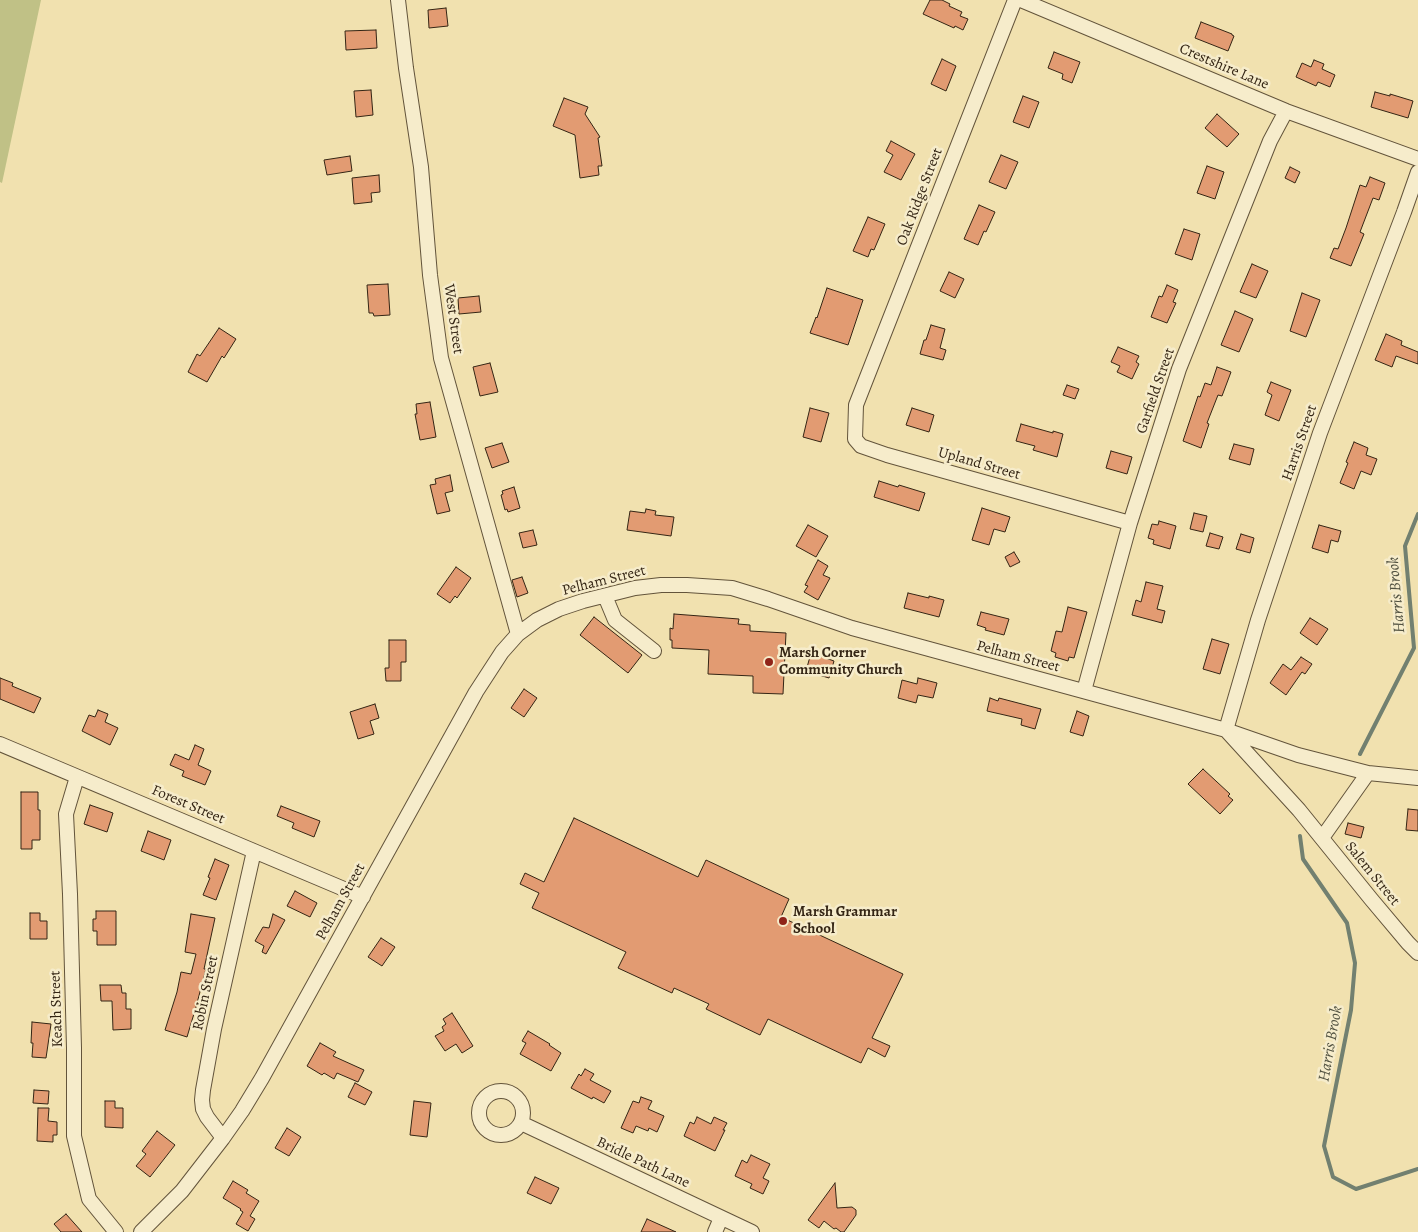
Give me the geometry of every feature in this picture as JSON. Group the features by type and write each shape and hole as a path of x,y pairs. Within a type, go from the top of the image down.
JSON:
{"street":[{"name":"West Street","path":"398,0 421,167 430,275 441,358 518,634"},
{"name":"Oak Ridge Street","path":"856,405 1015,0"},
{"name":"Crestshire Lane","path":"1021,0 1286,111 1418,159"},
{"name":"Garfield Street","path":"1084,692 1130,522 1179,370 1270,141 1286,111"},
{"name":"Harris Street","path":"1226,730 1258,620 1320,433 1418,172"},
{"name":"Upland Street","path":"856,405 855,439 861,446 887,455 1130,522"},
{"name":"Pelham Street","path":"141,1232 182,1191 242,1111 476,692 502,652 518,634 537,620 559,609 636,588 687,584 732,588 852,628 1226,730 1298,755 1368,773 1418,778"},
{"path":"606,596 615,620 654,652"},
{"name":"Salem Street","path":"1226,730 1299,810 1371,900 1418,953"},
{"name":"Forest Street","path":"0,744 363,897"},
{"name":"Salem Street","path":"1322,838 1368,773"},
{"name":"Keach Street","path":"77,777 66,814 74,1048 74,1136 89,1198 116,1232"},
{"name":"Robin Street","path":"223,1138 203,1109 202,1095 216,1020 254,851"},
{"name":"Bridle Path Lane","path":"521,1123 752,1232"},
{"path":"715,1232 721,1218"}],"green space":[{"path":"0,0 41,0 2,183 0,182"}],"building":[{"path":"930,0 942,0 950,4 949,6 962,12 960,16 968,19 963,30 923,14"},
{"path":"446,8 448,26 429,28 428,10"},
{"path":"1201,22 1234,36 1228,51 1195,38"},
{"path":"376,30 377,48 346,50 345,31"},
{"path":"1054,52 1080,62 1072,83 1062,79 1063,74 1048,68"},
{"path":"942,59 956,66 946,91 931,84"},
{"path":"1314,60 1324,64 1322,69 1335,75 1330,87 1318,82 1316,86 1296,77 1302,63 1311,67"},
{"path":"371,90 373,115 356,117 354,91"},
{"path":"1375,92 1390,96 1390,94 1413,101 1408,118 1371,107"},
{"path":"1023,96 1039,102 1029,128 1013,122"},
{"path":"564,98 588,107 585,114 600,137 598,138 602,166 598,166 599,175 580,178 575,135 553,126"},
{"path":"1217,114 1239,134 1227,147 1205,128"},
{"path":"891,141 915,154 901,180 884,172 893,155 886,151"},
{"path":"1001,155 1018,162 1006,189 989,182"},
{"path":"350,156 352,171 327,175 324,160"},
{"path":"1207,166 1224,172 1215,199 1197,193"},
{"path":"1290,167 1300,172 1295,183 1285,178"},
{"path":"379,175 380,192 371,193 372,202 354,204 352,178"},
{"path":"1370,177 1385,183 1379,200 1373,198 1360,232 1364,234 1351,266 1330,258 1334,248 1338,249 1360,185 1366,187"},
{"path":"979,205 995,212 978,245 964,239"},
{"path":"868,217 885,224 874,250 871,249 868,257 853,251"},
{"path":"1184,229 1200,234 1192,260 1175,254"},
{"path":"1252,264 1268,271 1256,298 1240,292"},
{"path":"949,272 964,279 955,298 940,291"},
{"path":"388,284 390,315 374,316 373,313 369,313 367,285"},
{"path":"1167,285 1178,290 1173,302 1176,303 1167,323 1151,317 1159,296 1162,297"},
{"path":"827,288 863,300 848,345 810,333"},
{"path":"1302,293 1320,300 1306,337 1290,331"},
{"path":"479,296 481,312 459,314 458,298"},
{"path":"1235,311 1253,319 1239,352 1221,345"},
{"path":"931,325 945,329 940,348 946,350 943,360 920,354"},
{"path":"219,328 236,339 224,358 222,356 207,382 188,372 197,354 200,356"},
{"path":"1386,334 1402,341 1401,345 1418,352 1418,364 1396,356 1392,367 1375,360"},
{"path":"1118,347 1139,356 1136,362 1139,364 1132,379 1117,372 1120,366 1111,362"},
{"path":"490,363 498,392 480,396 473,367"},
{"path":"1217,367 1231,372 1222,396 1218,395 1207,423 1209,424 1201,448 1183,441 1198,396 1200,397 1205,383 1211,385"},
{"path":"1271,382 1291,390 1279,421 1265,415 1272,395 1267,392"},
{"path":"1067,385 1079,389 1075,399 1063,395"},
{"path":"430,402 436,437 420,440 415,414 417,414 416,404"},
{"path":"810,408 829,413 821,442 803,437"},
{"path":"912,408 934,415 929,432 906,425"},
{"path":"1021,424 1063,434 1057,457 1033,450 1035,446 1016,441"},
{"path":"1354,442 1368,448 1366,455 1377,459 1371,475 1361,471 1354,489 1340,483"},
{"path":"502,443 509,462 492,468 485,448"},
{"path":"1234,444 1254,449 1250,465 1229,459"},
{"path":"1111,451 1132,457 1127,474 1106,468"},
{"path":"450,475 453,491 445,493 450,511 437,514 430,485 436,484 435,479"},
{"path":"879,481 925,493 919,511 874,497"},
{"path":"514,487 520,508 508,512 507,509 505,510 501,495 503,494 502,491"},
{"path":"982,508 1010,517 1005,532 994,529 989,545 972,540"},
{"path":"646,509 656,511 655,515 674,517 671,536 627,530 630,511 645,513"},
{"path":"1194,513 1207,516 1203,532 1190,529"},
{"path":"1159,521 1176,526 1170,549 1153,544 1154,540 1148,538 1152,524 1158,525"},
{"path":"808,525 828,536 816,557 796,546"},
{"path":"1319,525 1341,531 1338,542 1331,540 1328,553 1312,548"},
{"path":"533,530 537,545 523,548 519,533"},
{"path":"1210,533 1223,537 1219,549 1206,546"},
{"path":"1241,534 1254,538 1250,553 1236,549"},
{"path":"1014,552 1020,562 1010,567 1005,557"},
{"path":"818,560 828,566 823,575 830,578 818,600 804,592 808,586 805,585"},
{"path":"456,567 471,578 457,598 455,596 450,603 437,594"},
{"path":"522,577 528,593 517,597 512,580"},
{"path":"1146,582 1163,586 1157,609 1165,611 1162,623 1132,615 1136,600 1141,602"},
{"path":"908,593 944,600 939,617 904,608"},
{"path":"1068,607 1087,612 1074,658 1069,657 1068,661 1055,657 1056,653 1051,651 1056,631 1062,632"},
{"path":"981,612 1009,619 1004,635 985,630 986,628 977,625"},
{"name":"Marsh Corner Community Church","path":"674,614 739,619 738,624 750,625 750,631 786,633 783,694 753,693 753,676 708,674 709,650 672,648 670,628 673,629"},
{"path":"594,617 642,655 628,673 580,635"},
{"path":"1310,618 1328,629 1317,645 1300,633"},
{"path":"1212,639 1229,644 1220,674 1203,669"},
{"path":"389,640 406,640 406,662 401,662 401,681 386,681 385,668 389,668"},
{"path":"811,653 834,661 829,678 806,671"},
{"path":"1301,657 1312,664 1305,674 1302,672 1286,695 1270,683 1283,664 1291,670"},
{"path":"0,678 13,683 12,686 41,698 34,713 0,699"},
{"path":"918,678 937,683 933,698 918,695 916,703 898,698 902,680 917,684"},
{"path":"524,689 537,698 524,717 511,708"},
{"path":"990,698 998,701 999,698 1041,709 1035,729 1021,725 1022,719 987,711"},
{"path":"375,704 379,718 370,721 374,734 358,739 350,712"},
{"path":"98,710 108,714 105,722 118,728 110,745 82,731 89,715 95,717"},
{"path":"1077,711 1089,716 1083,736 1070,732"},
{"path":"195,745 204,749 198,765 211,771 205,785 182,776 184,771 170,765 175,754 189,760"},
{"path":"1203,769 1230,794 1228,796 1233,800 1220,814 1188,784"},
{"path":"21,792 38,792 40,840 32,840 32,849 21,849"},
{"path":"90,805 113,813 107,832 84,824"},
{"path":"281,806 320,821 314,837 292,828 294,823 277,816"},
{"path":"1408,809 1418,810 1418,831 1406,830"},
{"path":"574,818 698,877 706,860 789,899 781,917 903,974 872,1038 890,1046 885,1057 868,1048 861,1063 768,1019 760,1035 706,1009 709,1004 674,988 672,993 618,968 626,952 532,908 539,893 520,884 525,873 544,882"},
{"path":"1348,823 1364,827 1361,838 1345,834"},
{"path":"148,831 171,840 164,860 141,851"},
{"path":"215,859 229,865 216,900 203,895"},
{"path":"295,891 317,903 310,917 287,906"},
{"path":"96,911 116,911 116,945 97,945 97,931 93,931 93,919 96,919"},
{"path":"30,913 40,913 40,921 47,921 47,939 30,939"},
{"path":"191,914 215,918 204,969 206,969 187,1037 165,1030 181,972 191,974 196,954 185,952"},
{"path":"273,914 285,920 266,954 262,952 264,946 255,941 263,927 269,928"},
{"path":"381,938 395,947 382,966 368,957"},
{"path":"100,985 121,985 122,993 126,993 126,1009 131,1009 131,1029 113,1030 112,1001 101,1001"},
{"path":"452,1013 473,1046 462,1053 456,1044 445,1051 435,1036 444,1031 442,1027 446,1024 443,1019"},
{"path":"32,1022 51,1024 46,1058 32,1057"},
{"path":"528,1031 561,1053 551,1071 520,1054 526,1043 522,1041"},
{"path":"320,1043 336,1052 333,1056 364,1070 358,1082 337,1073 334,1079 324,1073 322,1075 307,1066"},
{"path":"585,1069 594,1074 590,1080 611,1091 604,1103 571,1088 579,1074 581,1076"},
{"path":"355,1083 372,1092 365,1105 348,1097"},
{"path":"34,1090 49,1091 48,1104 33,1103"},
{"path":"641,1097 652,1101 648,1109 664,1116 657,1132 649,1128 648,1131 636,1126 633,1133 621,1128 633,1101 639,1103"},
{"path":"105,1101 115,1101 115,1108 123,1108 123,1128 105,1127"},
{"path":"414,1101 431,1103 427,1137 410,1135"},
{"path":"38,1108 49,1108 48,1121 57,1122 57,1135 53,1135 53,1142 37,1141"},
{"path":"697,1117 711,1124 714,1117 727,1123 715,1151 684,1136 690,1122 694,1124"},
{"path":"287,1128 301,1137 289,1156 275,1148"},
{"path":"157,1131 175,1145 150,1177 136,1166 146,1154 142,1151"},
{"path":"751,1155 770,1164 763,1178 769,1181 763,1194 750,1188 752,1184 735,1176 742,1160 747,1163"},
{"path":"535,1177 559,1188 551,1204 527,1193"},
{"path":"233,1181 248,1190 246,1193 259,1201 250,1216 255,1219 248,1231 236,1224 243,1212 241,1209 223,1198"},
{"path":"835,1183 837,1208 852,1207 856,1210 856,1215 844,1232 836,1228 834,1229 824,1221 819,1228 808,1220"},
{"path":"66,1214 82,1232 61,1232 54,1224"},
{"path":"647,1219 676,1232 641,1232"}],"waterway":[{"name":"Harris Brook","path":"1360,754 1414,648 1405,546 1418,514"},
{"name":"Harris Brook","path":"1300,836 1303,859 1347,923 1355,963 1351,1010 1324,1146 1333,1177 1356,1189 1418,1169"}],"place":[{"name":"Marsh Corner Community Church","path":"769,662"},
{"name":"Marsh Grammar School","path":"783,921"}]}
